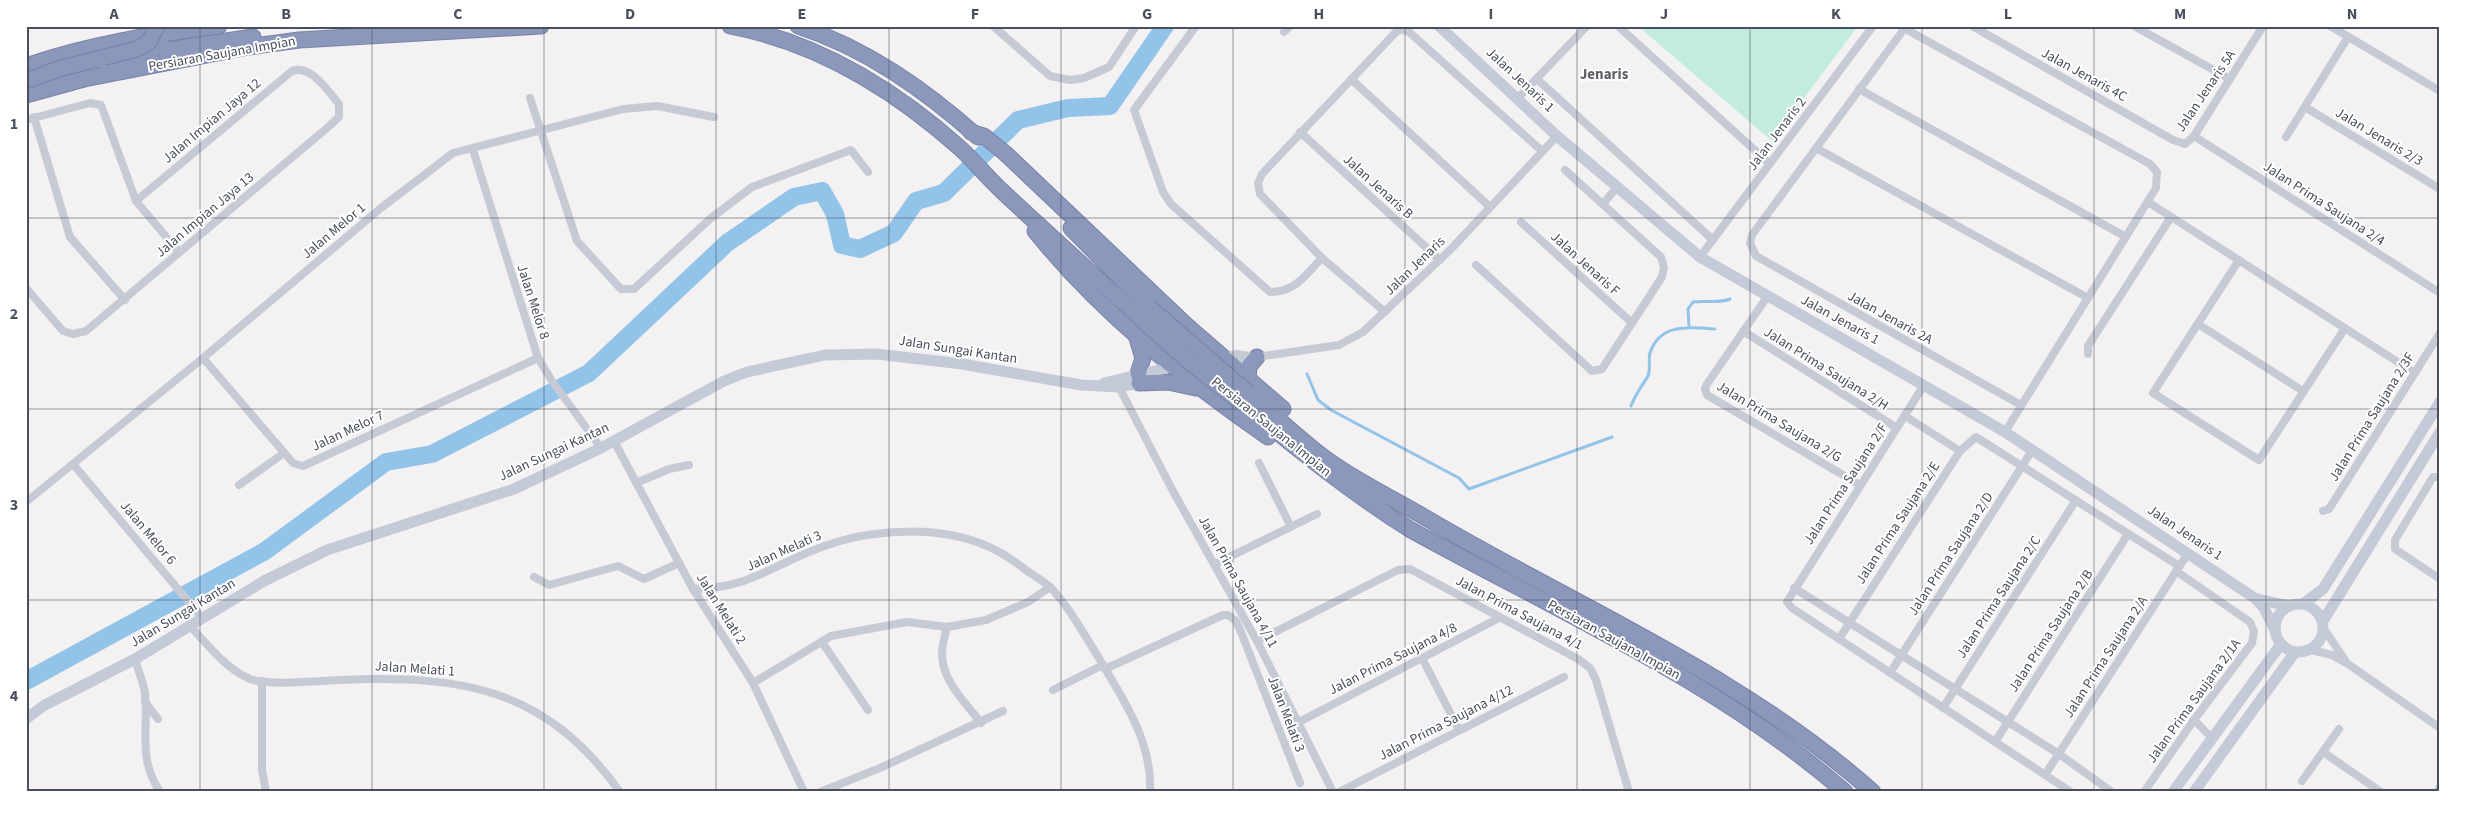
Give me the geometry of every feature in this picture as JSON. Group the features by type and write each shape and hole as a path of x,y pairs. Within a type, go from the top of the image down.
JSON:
{"highway":[{"path":"107,43 122,26"},
{"name":"Persiaran Saujana Impian","path":"26,66 107,43 156,32 219,26"},
{"name":"Persiaran Saujana Impian","path":"26,95 84,79 248,47 299,40 541,26"},
{"name":"Persiaran Saujana Impian","path":"730,26 790,42 830,59 881,87 961,149 1001,189 1144,312 1245,390 1322,456 1356,478 1462,539 1612,618 1726,684 1798,734 1873,792"},
{"path":"798,26 816,32 880,62 978,134 1186,325 1228,361 1245,390"},
{"path":"156,32 168,50 272,35 299,40"},
{"path":"84,79 94,70 149,54 156,32"},
{"path":"26,81 58,69 137,49 149,42 156,32"},
{"name":"Persiaran Saujana Impian","path":"1004,157 1144,312"},
{"path":"1001,189 1065,268 1137,337 1200,389 1306,463 1326,473"},
{"path":"1137,337 1143,358 1139,379 1168,382 1200,389"},
{"path":"1245,390 1249,366 1257,357"},
{"name":"Persiaran Saujana Impian","path":"1245,390 1326,473 1411,530 1707,691 1820,770 1845,792"}],"street":[{"path":"993,26 1050,76 1070,80 1084,78 1109,67 1136,26"},
{"path":"1196,26 1134,110 1163,192 1171,204 1270,292 1283,292 1292,288 1322,258"},
{"name":"Jalan Jenaris 1","path":"1439,26 1557,136 1700,257 2033,449 2256,599"},
{"path":"1518,98 1588,26"},
{"path":"1618,26 1770,164"},
{"name":"Jalan Jenaris 2","path":"1700,257 1873,26"},
{"name":"Jalan Jenaris 4C","path":"1972,26 2173,140 2185,144"},
{"path":"2134,26 2230,79"},
{"name":"Jalan Jenaris 5A","path":"2185,144 2194,136 2263,26"},
{"path":"2330,26 2440,91"},
{"path":"2005,432 2148,202 2156,188 2157,172 2150,164 1902,27 1816,148 2088,298"},
{"path":"1385,312 1322,258 1260,194 1258,182 1262,174 1300,132 1396,32 1402,29 1409,32 1542,150"},
{"path":"2286,137 2348,37"},
{"name":"Jalan Impian Jaya 12","path":"136,201 292,71 300,69 308,71"},
{"name":"Jalan Impian Jaya 13","path":"27,291 63,331 73,334 86,331 125,300 339,117 339,104 308,71"},
{"path":"1351,79 1489,206"},
{"path":"1537,79 1713,240"},
{"path":"1859,89 2126,237"},
{"path":"530,98 577,242 621,289 634,289 711,218 752,186 851,150 868,172"},
{"path":"125,300 70,236 30,119 90,103 104,108 136,201 179,252"},
{"name":"Jalan Melor 1","path":"26,502 203,358 381,208 448,156 458,151 473,150 623,109 657,106 714,117"},
{"name":"Jalan Jenaris 2/3","path":"2305,107 2440,188"},
{"name":"Jalan Jenaris B","path":"1300,132 1440,260"},
{"name":"Jalan Jenaris","path":"1228,361 1339,345 1364,332 1440,260 1557,136"},
{"name":"Jalan Prima Saujana 2/4","path":"2194,136 2440,293"},
{"name":"Jalan Jenaris 2A","path":"1816,148 1752,235 1751,248 1756,256 2021,405"},
{"name":"Jalan Melor 8","path":"473,150 538,358 552,381 601,448"},
{"path":"1476,266 1592,371 1602,369 1662,277 1664,267 1661,258 1565,170"},
{"path":"1603,204 1617,187"},
{"path":"2148,202 2415,372"},
{"path":"2088,354 2088,346 2171,217"},
{"name":"Jalan Jenaris F","path":"1521,222 1632,323"},
{"path":"2239,260 2153,393 2259,460 2345,328"},
{"name":"Jalan Prima Saujana 2/G","path":"1767,297 1705,389 1708,395 1860,485"},
{"path":"2198,324 2303,391"},
{"name":"Jalan Prima Saujana 2/H","path":"1743,331 1897,428"},
{"name":"Jalan Prima Saujana 2/3F","path":"2323,511 2329,509 2440,333"},
{"name":"Jalan Sungai Kantan","path":"26,718 43,706 135,659 264,581 327,550 514,489 601,448 724,381 772,365 825,356 877,354 962,364 1060,382 1119,387 1139,379"},
{"name":"Jalan Jenaris","path":"1228,361 1237,354 1257,357"},
{"name":"Jalan Melor 7","path":"203,358 293,463 303,466 538,358"},
{"name":"Jalan Sungai Kantan","path":"1098,385 1139,379 1228,361"},
{"name":"Jalan Prima Saujana 2/F","path":"1839,639 1792,608 1787,602 1794,588 1924,385"},
{"name":"Jalan Prima Saujana 4/11","path":"1119,387 1257,641 1333,792"},
{"path":"2256,599 2290,606 2303,604 2323,590 2440,402"},
{"path":"1905,416 1960,451"},
{"path":"2311,650 2318,645 2323,625 2440,432"},
{"name":"Jalan Prima Saujana 2/1A","path":"1971,439 1976,437 2128,534 2178,568 2250,622 2254,631 2252,644 2194,720 2144,792"},
{"name":"Jalan Prima Saujana 2/E","path":"1839,639 1960,451 1971,439"},
{"name":"Jalan Melati 2","path":"614,441 693,589 754,683 804,792"},
{"name":"Jalan Prima Saujana 2/D","path":"1890,673 2033,449"},
{"path":"239,485 284,453"},
{"path":"1259,463 1291,527"},
{"name":"Jalan Melor 6","path":"73,464 203,618"},
{"path":"636,483 669,469 689,465"},
{"path":"2440,477 2434,477 2395,540 2395,550 2440,579"},
{"name":"Jalan Prima Saujana 2/C","path":"1943,708 2076,500"},
{"path":"1215,564 1317,514"},
{"name":"Jalan Melati 3","path":"693,589 718,589 743,583 831,544 889,532 928,532 982,544 1001,553 1050,587 1080,627 1138,727 1151,779 1150,792"},
{"name":"Jalan Prima Saujana 2/B","path":"1995,742 2128,534"},
{"name":"Jalan Prima Saujana 2/A","path":"2045,775 2188,553"},
{"path":"534,577 549,585 618,566 635,576 646,579 679,563"},
{"name":"Jalan Prima Saujana 4/1","path":"1257,641 1398,570 1410,569 1578,659 1590,668 1596,680 1629,792"},
{"path":"754,683 831,636 907,622 947,626 986,620 1028,602 1050,587"},
{"path":"1794,588 2059,754 2112,792"},
{"path":"2256,599 2264,608 2281,644 2295,652 2311,650 2332,655 2348,664 2440,728"},
{"path":"2303,604 2315,610 2348,664"},
{"path":"2275,630 2277,618 2290,606"},
{"name":"Jalan Melati 3","path":"1104,667 1223,615 1228,615 1236,621 1241,632 1300,783"},
{"name":"Jalan Prima Saujana 4/8","path":"1297,723 1499,618"},
{"name":"Jalan Melati 1","path":"191,626 238,674 262,681 386,678 430,680 474,686 518,703 553,722 587,752 620,792"},
{"path":"947,626 942,652 945,670 955,688 981,723"},
{"path":"1839,639 2071,792"},
{"path":"822,642 868,710"},
{"path":"2173,792 2281,644"},
{"path":"2194,792 2295,652"},
{"path":"1422,658 1459,730"},
{"path":"135,659 145,692 144,752 155,784 160,792"},
{"path":"1053,690 1104,667"},
{"name":"Jalan Prima Saujana 4/12","path":"1339,792 1564,676"},
{"path":"262,681 262,770 266,792"},
{"path":"145,702 158,719"},
{"path":"820,792 981,723 1003,711"},
{"path":"2194,720 2212,738"},
{"path":"2302,781 2340,729"},
{"path":"2323,752 2381,792"},
{"path":"2437,792 2440,787"}],"green space":[{"path":"1638,26 1858,26 1772,141"}],"waterway":[{"path":"26,681 265,551 386,462 432,454 589,373 727,243 794,197 822,191 835,214 842,245 860,249 894,233 916,201 944,193 1018,120 1068,108 1110,106 1165,26"},
{"path":"1689,327 1688,309 1693,302 1730,299"},
{"path":"1631,406 1648,376 1650,353 1661,336 1676,329 1715,329"},
{"path":"1307,374 1318,400 1331,410 1459,478 1469,489 1612,437"}],"district":[{"name":"Jenaris","path":"1604,74"}]}
